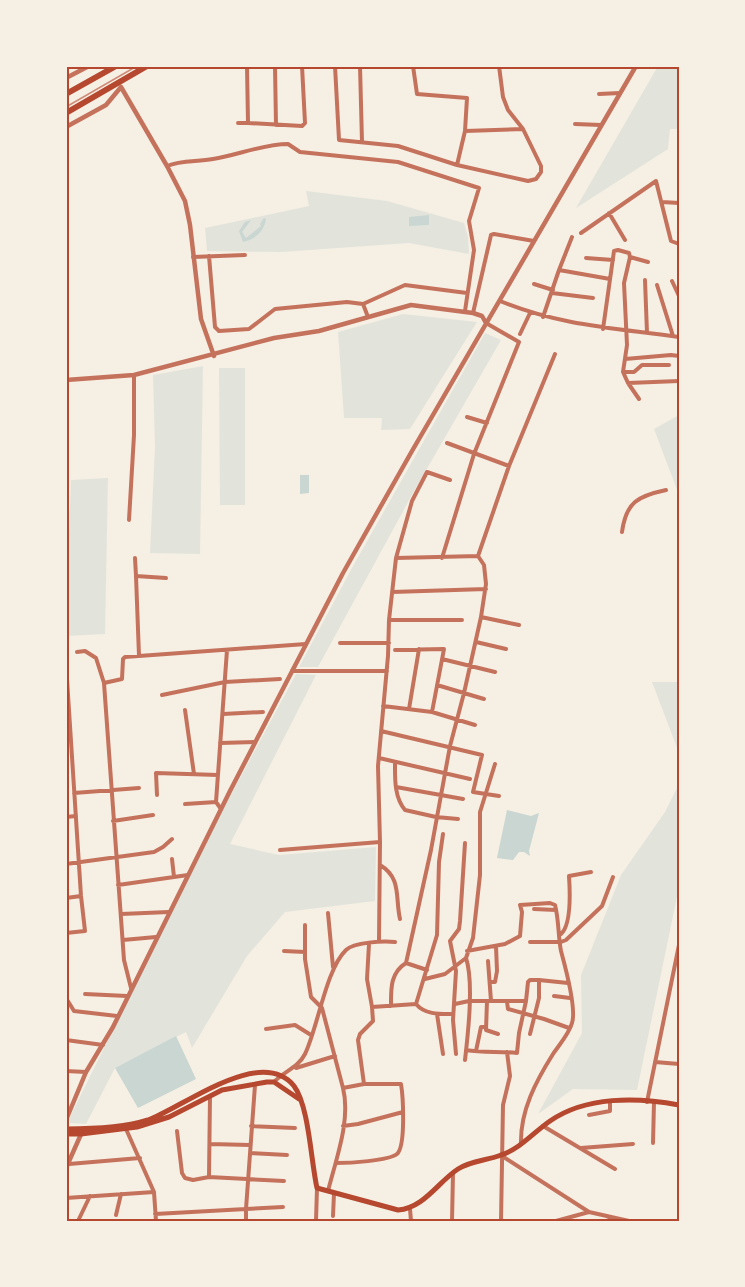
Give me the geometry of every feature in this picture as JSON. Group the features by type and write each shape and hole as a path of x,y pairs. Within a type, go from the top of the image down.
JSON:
{"highway":[{"path":"66,94 116,66"},
{"path":"66,113 147,66"}],"main road":[{"path":"126,1127 163,1114 219,1084 259,1073 292,1084 300,1100 317,1188 399,1210 410,1209 453,1172 474,1161 501,1155 521,1145 543,1126 574,1107 610,1101 679,1105"},
{"path":"66,1131 82,1132 126,1127 169,1117 222,1090 277,1079"},
{"path":"219,1084 222,1090"}],"street":[{"path":"66,78 89,66"},
{"path":"247,66 248,123"},
{"path":"275,66 276,125"},
{"path":"238,123 302,126 304,124 302,66"},
{"path":"335,66 339,140 404,147 457,165 528,181 536,179 541,172 541,166 523,129 516,122 506,103 499,66"},
{"path":"360,66 362,141"},
{"path":"418,66 413,66 417,94 467,98 465,131 457,165"},
{"path":"66,1120 87,1072 103,1045 306,644 406,461 636,66"},
{"path":"66,127 106,105 131,76"},
{"path":"121,87 181,192 187,210 201,319 214,356"},
{"path":"599,94 620,93"},
{"path":"576,124 601,125"},
{"path":"465,131 523,129"},
{"path":"167,166 179,161 188,163 215,159 288,144 300,152 398,162 479,188 469,221 474,250 465,311"},
{"path":"581,233 656,180 670,241 679,244"},
{"path":"661,202 679,203"},
{"path":"609,213 625,240"},
{"path":"473,313 491,235 535,241"},
{"path":"543,317 572,237"},
{"path":"603,329 614,251 628,253 630,257 648,262"},
{"path":"193,257 245,255"},
{"path":"209,256 215,327 219,331 249,329 275,309 347,302 363,304 405,285 467,293"},
{"path":"630,257 624,283 627,345 623,372 639,399"},
{"path":"586,258 613,260"},
{"path":"559,270 610,279"},
{"path":"645,280 647,333"},
{"path":"672,281 679,297"},
{"path":"534,284 552,292 593,298"},
{"path":"657,285 673,336"},
{"path":"500,301 543,317 603,329 679,337"},
{"path":"363,304 368,317"},
{"path":"66,380 134,375 214,356 267,340 319,331 411,305 465,311 482,316 486,323 519,342 474,454 442,558"},
{"path":"520,334 530,313"},
{"path":"391,1006 395,971 406,963 439,796 481,617 486,589 485,571 478,556 509,466 555,354"},
{"path":"625,359 679,356"},
{"path":"623,372 634,372 642,365 669,364"},
{"path":"129,520 134,435 134,375"},
{"path":"628,383 679,381"},
{"path":"467,417 487,423"},
{"path":"447,443 509,466"},
{"path":"379,940 379,758 396,558 412,501 427,472 450,480"},
{"path":"622,532 623,520 639,497 666,490"},
{"path":"396,558 478,556"},
{"path":"135,558 139,656"},
{"path":"136,576 166,578"},
{"path":"392,592 486,589"},
{"path":"481,617 519,625"},
{"path":"389,620 462,620"},
{"path":"476,642 506,649"},
{"path":"340,643 388,643"},
{"path":"104,684 122,679 124,658 306,644"},
{"path":"395,650 444,648 432,712"},
{"path":"409,709 419,649"},
{"path":"221,808 216,802 227,650"},
{"path":"77,652 86,651 96,658 104,684 124,960 131,988"},
{"path":"442,659 495,672"},
{"path":"66,664 68,744 74,780 81,897 86,931 66,933"},
{"path":"292,671 387,671"},
{"path":"162,695 225,682 280,679"},
{"path":"437,685 484,699"},
{"path":"383,706 432,712 475,725"},
{"path":"185,710 194,774"},
{"path":"223,714 262,712"},
{"path":"381,731 482,755 473,792 499,796"},
{"path":"220,743 255,742"},
{"path":"379,758 470,779"},
{"path":"395,762 396,787 401,806 405,810 458,819"},
{"path":"465,1060 469,1001 469,972 466,958 476,926 480,875 480,812 495,764"},
{"path":"157,795 156,773 218,775"},
{"path":"66,780 74,780"},
{"path":"396,787 463,799"},
{"path":"74,793 140,788"},
{"path":"185,804 216,802"},
{"path":"113,821 153,815"},
{"path":"66,817 76,816"},
{"path":"416,1004 437,935 439,862 443,834"},
{"path":"66,864 154,852 172,839"},
{"path":"280,850 380,842"},
{"path":"456,1054 453,1014 456,965 450,941 459,929 465,843"},
{"path":"172,859 174,877"},
{"path":"380,865 393,875 397,888 400,919"},
{"path":"560,935 565,931 568,922 569,876 591,872"},
{"path":"118,885 188,875"},
{"path":"530,942 566,940 602,906 613,877"},
{"path":"66,898 81,897"},
{"path":"467,951 496,946 520,936 522,912 520,905 550,903 555,905 561,949 568,971 573,1011 572,1022 540,1074 524,1112 521,1145"},
{"path":"534,909 556,910"},
{"path":"121,914 169,912"},
{"path":"328,913 333,971"},
{"path":"305,925 305,952 311,997 322,1008 336,1056 347,1108 343,1119 344,1126 331,1192 333,1216"},
{"path":"123,940 156,938"},
{"path":"294,1068 305,1054 335,964 346,950 352,946 379,940 395,942"},
{"path":"364,1084 358,1040 360,1034 373,1020 366,979 369,944"},
{"path":"652,1143 651,1102 655,1062 679,945"},
{"path":"490,982 495,982 496,946"},
{"path":"284,951 305,952"},
{"path":"425,979 445,974 466,958"},
{"path":"488,961 490,982 486,1027 488,1031 498,1034"},
{"path":"406,963 427,970"},
{"path":"466,1050 517,1053 528,982 539,980 568,983"},
{"path":"530,1034 540,998 539,980"},
{"path":"85,994 127,996"},
{"path":"554,996 570,998"},
{"path":"66,998 74,1011"},
{"path":"455,1004 469,1001 526,1001"},
{"path":"507,1002 508,1009 544,1018 569,1028"},
{"path":"372,1007 416,1004"},
{"path":"416,1004 421,1010 437,1014 453,1014"},
{"path":"66,1011 117,1017"},
{"path":"437,1014 443,1054"},
{"path":"266,1029 295,1025 311,1035"},
{"path":"476,1051 481,1027 486,1027"},
{"path":"66,1040 103,1045"},
{"path":"501,1221 502,1105 510,1076 507,1052"},
{"path":"277,1079 294,1068 336,1056"},
{"path":"655,1062 679,1064"},
{"path":"66,1071 87,1072"},
{"path":"336,1163 357,1163 391,1157 401,1148 403,1112 401,1084 364,1084 343,1088"},
{"path":"246,1221 255,1085"},
{"path":"208,1177 210,1096"},
{"path":"589,1115 610,1111 610,1101"},
{"path":"344,1126 403,1112"},
{"path":"251,1126 296,1128"},
{"path":"543,1126 615,1169"},
{"path":"126,1127 154,1192 156,1221"},
{"path":"177,1131 182,1173 185,1178 284,1181"},
{"path":"67,1166 82,1132"},
{"path":"210,1144 250,1145"},
{"path":"580,1148 633,1144"},
{"path":"249,1153 286,1155"},
{"path":"501,1155 589,1212 629,1221"},
{"path":"67,1166 140,1158"},
{"path":"452,1221 453,1172"},
{"path":"316,1221 317,1188"},
{"path":"66,1198 154,1192"},
{"path":"116,1215 121,1194"},
{"path":"78,1221 90,1195"},
{"path":"156,1214 283,1208"},
{"path":"410,1209 411,1221"},
{"path":"556,1221 589,1212"},
{"path":"606,1221 620,1218"}],"shaded area":[{"path":"658,66 679,66 679,129 670,129 668,149 576,208"},
{"path":"306,191 387,201 464,223 469,254 409,243 281,252 207,251 205,228 309,206"},
{"path":"429,215 429,225 409,226 409,217"},
{"path":"264,218 266,219 265,224 261,231 255,237 243,242 239,231 245,222 251,220 242,232 246,238 261,226"},
{"path":"403,314 477,322 410,429 381,430 382,418 344,418 338,332"},
{"path":"485,333 501,340 413,493 318,667 299,667 353,566"},
{"path":"203,366 200,554 150,553 155,447 153,375"},
{"path":"219,368 245,368 245,505 220,505"},
{"path":"679,415 679,495 654,429"},
{"path":"300,475 309,475 309,493 300,494"},
{"path":"108,478 105,634 66,636 66,556 68,556 71,480"},
{"path":"296,674 316,675 230,844 279,855 376,847 375,901 285,912 247,956 192,1048 186,1032 115,1068 86,1124 70,1123 69,1119 204,845"},
{"path":"652,682 679,682 679,753"},
{"path":"679,784 679,887 637,1090 573,1089 538,1114 582,1033 581,975 621,875 665,812"},
{"path":"507,810 531,816 539,813 529,851 530,856 519,852 513,860 497,858"},
{"path":"176,1036 196,1079 138,1108 115,1068"}],"railway":[{"path":"66,107 137,66"}]}
